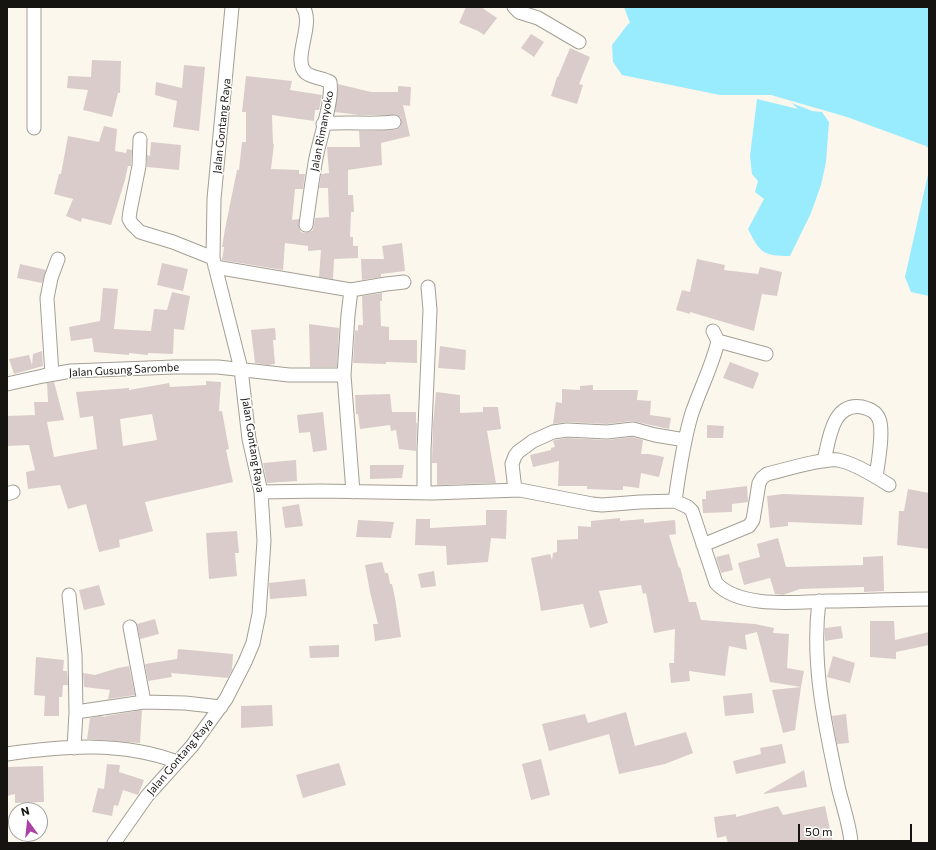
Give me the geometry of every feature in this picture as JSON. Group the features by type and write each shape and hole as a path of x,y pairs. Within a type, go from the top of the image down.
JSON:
{"street":[{"path":"34,7 34,128"},
{"name":"Jalan Gontang Raya","path":"114,843 147,796 192,746 220,707 245,662 253,643 259,614 264,541 261,492 250,439 242,369 214,262 214,199 232,7"},
{"path":"514,7 520,12 538,18 579,42"},
{"name":"Jalan Rimanyoko","path":"304,8 307,17 301,61 302,68 307,73 330,82 331,88 316,157 306,225"},
{"path":"323,124 338,122 380,124 394,122"},
{"path":"140,139 139,166 130,211 130,219 132,224 140,232 173,242 214,262 351,290 404,282"},
{"path":"52,374 48,298 51,278 58,259"},
{"path":"424,493 424,450 430,310 428,287"},
{"path":"351,290 344,375 353,492"},
{"path":"675,501 685,440 692,415 714,356 715,336 766,354"},
{"name":"Jalan Gusung Sarombe","path":"7,384 71,371 174,367 218,367 289,375 344,375"},
{"path":"824,461 834,421 841,412 849,408 859,407 870,409 876,413 880,427 880,448 876,477"},
{"path":"515,490 512,464 515,456 533,440 548,434 567,430 608,432 633,428 655,435 685,440"},
{"path":"703,545 749,526 753,520 759,483 767,474 824,461 838,460 848,463 889,485"},
{"path":"261,492 424,493 515,490 597,505 675,501 688,507 692,511 716,583 721,588 733,594 767,602 929,599"},
{"path":"69,595 75,655 76,712 74,748"},
{"path":"819,601 816,652 820,691 831,754 851,843"},
{"path":"130,627 144,702"},
{"path":"76,712 144,702 185,703 220,707"},
{"path":"7,754 49,749 74,748 127,750 151,754 177,762"}],"water":[{"path":"624,7 929,7 929,149 926,146 847,117 771,95 720,95 622,75 613,62 612,45 630,23"},
{"path":"757,99 798,109 792,103 812,111 822,112 829,122 826,162 821,185 811,213 790,256 774,255 763,252 748,229 764,199 755,192 758,181 752,174 750,156"},
{"path":"929,170 929,296 911,292 905,277"}],"building":[{"path":"466,7 481,7 497,18 484,35 459,23"},
{"path":"531,34 544,42 534,57 521,48"},
{"path":"570,48 590,57 579,84 583,85 577,104 551,96 557,77"},
{"path":"92,60 121,61 120,93 118,93 112,117 83,110 88,90 67,88 68,76 91,77"},
{"path":"184,65 205,67 199,131 173,127 177,101 155,95 156,82 182,88"},
{"path":"246,76 292,81 290,90 322,95 319,110 315,110 314,121 272,115 274,144 271,169 299,170 299,174 305,174 303,189 295,189 292,220 299,219 299,228 301,232 305,233 313,230 315,218 329,217 328,188 319,188 321,174 329,173 327,147 360,147 359,131 395,130 401,125 401,118 397,115 359,115 335,112 338,84 371,92 398,92 398,86 411,87 410,106 403,105 410,136 381,143 382,165 348,170 348,195 353,195 354,212 351,212 350,237 353,237 353,246 358,246 358,258 334,259 333,279 319,277 321,250 308,251 308,246 285,243 283,270 222,260 224,247 222,247 225,229 237,170 239,170 242,142 246,142 246,112 242,112"},
{"path":"104,126 117,129 115,151 126,153 127,149 132,150 131,166 128,166 111,225 82,218 81,222 66,216 73,199 54,194 59,174 61,174 68,136 99,142"},
{"path":"151,142 181,145 179,170 147,167 147,155 150,156"},
{"path":"402,243 405,271 381,274 381,277 362,280 361,259 384,259 382,246"},
{"path":"697,259 725,265 724,270 758,274 760,267 782,272 777,296 762,294 754,331 690,312 690,314 676,310 682,290 690,292"},
{"path":"162,263 188,269 183,291 157,285"},
{"path":"20,264 46,270 42,283 17,278"},
{"path":"103,288 118,289 114,329 151,331 154,309 167,310 172,292 190,296 184,330 174,329 173,354 148,353 148,355 129,353 129,355 94,352 92,338 71,341 69,327 100,321"},
{"path":"382,293 382,301 380,301 381,326 389,327 389,340 417,340 417,363 353,363 355,330 358,331 358,325 363,325 362,296"},
{"path":"309,324 339,328 337,367 310,367"},
{"path":"275,328 276,340 273,340 275,364 268,365 255,363 251,330"},
{"path":"440,346 466,350 465,370 438,368"},
{"path":"42,351 43,366 14,374 9,359 29,355 32,365 33,354"},
{"path":"730,362 759,373 753,389 723,378"},
{"path":"206,381 221,382 219,411 222,411 229,449 226,450 233,482 145,502 153,531 119,540 120,547 99,552 86,504 68,509 60,485 28,489 26,472 35,470 29,445 7,446 7,416 35,415 34,402 48,402 47,383 54,382 64,420 47,422 54,457 97,449 93,416 80,418 76,392 129,388 129,390 169,383 170,387 206,385","holes":["152,414 157,440 123,446 120,419"]},
{"path":"593,385 593,390 638,390 637,400 651,401 650,415 671,418 669,429 632,421 607,424 567,422 553,424 556,402 562,403 562,389 580,390 580,386"},
{"path":"436,392 460,395 460,413 483,412 483,407 498,407 501,429 487,431 496,483 437,485 437,463 432,463"},
{"path":"390,394 392,412 416,412 416,451 399,449 396,430 391,431 390,425 360,429 358,414 356,414 355,395"},
{"path":"323,412 327,450 313,452 310,432 299,433 297,415"},
{"path":"707,425 724,426 723,438 707,438"},
{"path":"632,437 643,440 641,454 664,457 659,477 641,473 639,488 623,486 623,490 614,490 587,489 587,486 558,486 559,461 533,467 530,455 551,450 551,448 555,447 553,441 555,440 567,438 608,440"},
{"path":"296,460 297,481 267,483 263,463"},
{"path":"370,465 404,465 402,478 370,479"},
{"path":"747,486 748,502 732,504 732,512 703,513 702,499 706,499 706,491"},
{"path":"908,489 929,493 929,549 897,545 899,511 904,511"},
{"path":"783,494 864,497 862,525 788,522 788,526 770,528 767,496"},
{"path":"299,504 303,526 285,528 282,507"},
{"path":"486,510 507,510 506,539 491,538 488,562 447,565 446,546 415,545 416,519 430,519 430,528 486,525"},
{"path":"620,518 620,521 644,519 644,523 675,520 676,534 669,535 679,568 680,567 689,602 696,602 701,620 755,624 774,628 773,633 789,634 787,668 804,671 801,687 770,682 757,632 745,635 747,650 729,646 725,676 689,671 690,681 671,683 669,663 674,663 675,629 654,633 646,593 643,594 641,585 599,591 608,623 590,628 583,604 541,611 531,558 550,554 552,560 553,553 557,552 557,540 578,539 578,526 591,527 591,521"},
{"path":"358,520 394,522 391,538 356,537"},
{"path":"237,531 239,553 235,553 237,576 209,579 206,533"},
{"path":"778,538 786,567 863,565 863,557 883,556 884,591 864,592 864,587 800,589 783,595 775,594 770,578 744,585 738,563 760,557 757,544"},
{"path":"729,554 733,570 721,573 716,557"},
{"path":"382,562 385,573 388,573 390,584 392,584 401,637 375,641 373,624 378,624 365,565"},
{"path":"434,571 436,586 421,588 418,574"},
{"path":"305,579 307,596 270,599 269,583"},
{"path":"99,585 105,605 84,610 79,590"},
{"path":"155,619 159,634 140,639 137,624"},
{"path":"870,621 894,621 895,640 929,632 929,645 896,652 896,659 870,657"},
{"path":"841,626 843,638 825,641 825,628"},
{"path":"339,645 339,657 310,658 309,646"},
{"path":"178,649 233,654 232,670 228,678 171,673 172,677 148,681 145,664 177,659"},
{"path":"833,656 855,663 850,683 827,677"},
{"path":"36,657 64,660 63,671 67,671 68,685 63,685 62,697 59,697 59,716 44,716 45,696 34,695"},
{"path":"129,666 135,695 108,699 110,690 84,687 83,673 95,675"},
{"path":"801,687 795,730 783,733 772,690"},
{"path":"752,693 754,713 725,716 723,696"},
{"path":"272,705 273,726 241,728 241,706"},
{"path":"142,710 140,743 87,739 90,718 100,716 106,717"},
{"path":"626,712 635,746 686,732 693,753 665,764 619,774 609,734 549,751 542,724 585,714 588,723"},
{"path":"846,714 849,743 837,744 832,716"},
{"path":"782,744 786,763 736,774 733,761 761,754 760,748"},
{"path":"541,759 550,795 531,800 522,764"},
{"path":"339,763 346,785 303,798 296,775"},
{"path":"107,764 120,765 119,772 144,780 138,795 123,790 118,806 114,805 112,816 92,812 98,788 104,789"},
{"path":"43,766 44,802 15,802 15,794 7,796 7,767"},
{"path":"804,770 807,787 764,794 764,793"},
{"path":"778,806 783,815 825,806 833,843 728,843 726,836 717,838 714,817 736,814 736,817"}]}
